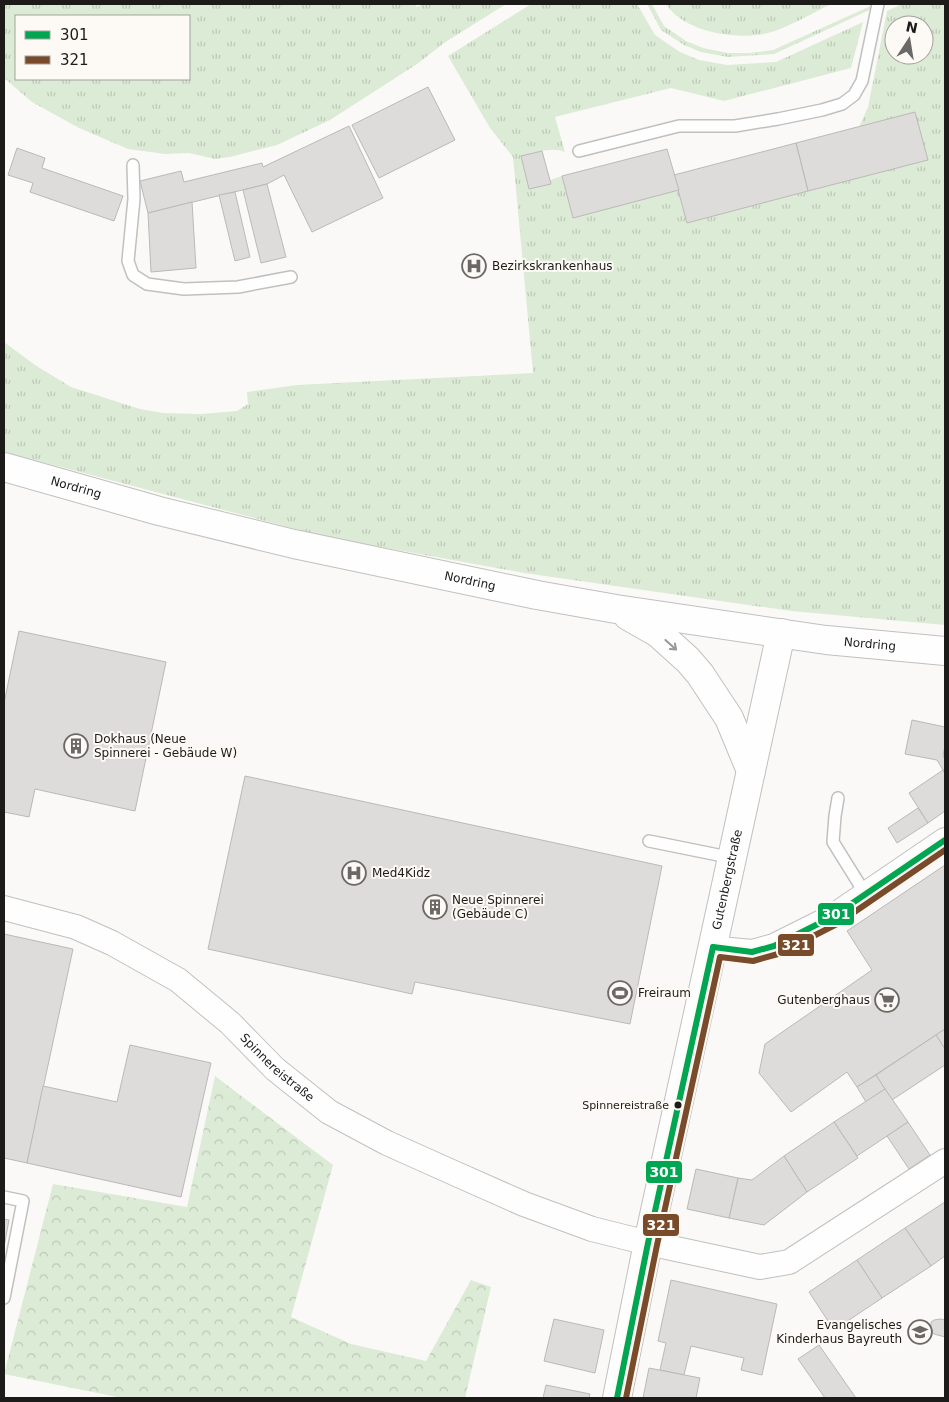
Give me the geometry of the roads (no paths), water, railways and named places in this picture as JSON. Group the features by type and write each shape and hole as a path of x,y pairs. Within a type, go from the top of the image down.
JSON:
{"main road":[{"name":"Nordring","path":"4,467 159,511 294,544 536,595 781,634 945,651"},
{"path":"616,609 658,633 688,660 700,674 729,718 751,772"},
{"name":"Gutenbergstraße","path":"617,1398 648,1243 781,634"}],"street":[{"path":"713,947 752,952 774,946 832,918 945,840"},
{"name":"Spinnereistraße","path":"4,908 76,927 112,943 178,980 230,1023 275,1069 324,1108 387,1143 524,1204 592,1229 648,1243"},
{"path":"648,1243 760,1267 789,1262 945,1161"}],"lane":[{"path":"578,151 672,128 735,126 778,120 842,104 854,95 862,81 878,4"},
{"path":"133,165 134,199 128,260 133,275 147,284 184,289 238,287 291,277"},
{"path":"838,798 833,842 866,894"},
{"path":"649,841 733,858"},
{"path":"4,1197 22,1201 4,1298"}],"place":[{"name":"Bezirkskrankenhaus","path":"474,266"},
{"name":"Dokhaus (Neue Spinnerei - Gebäude W)","path":"76,746"},
{"name":"Med4Kidz","path":"354,873"},
{"name":"Neue Spinnerei (Gebäude C)","path":"435,907"},
{"name":"Freiraum","path":"620,993"},
{"name":"Gutenberghaus","path":"887,1000"},
{"name":"Spinnereistraße","path":"678,1105"},
{"name":"Evangelisches Kinderhaus Bayreuth","path":"920,1332"}]}
